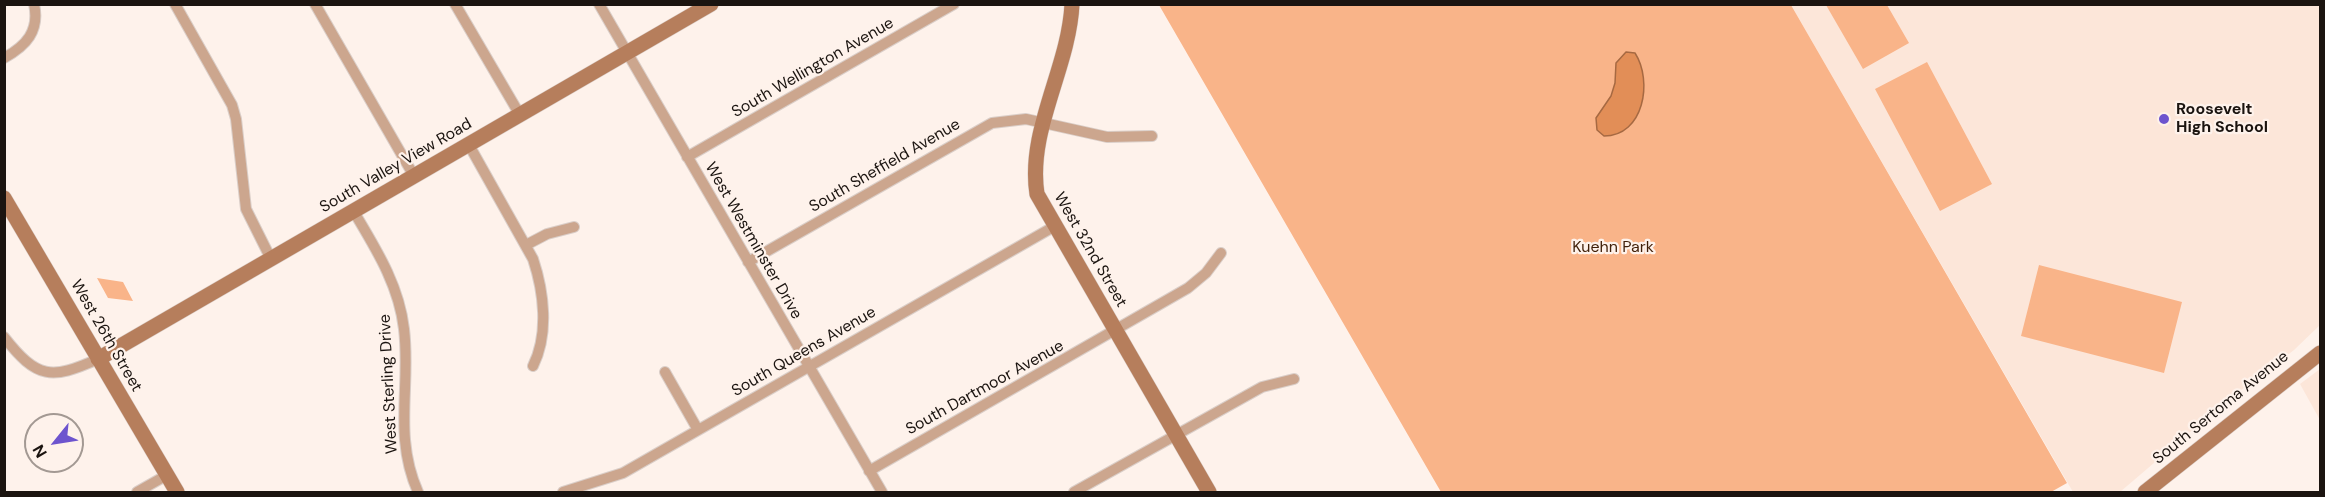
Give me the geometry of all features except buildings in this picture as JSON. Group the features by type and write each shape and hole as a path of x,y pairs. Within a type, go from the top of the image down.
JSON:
{"street":[{"path":"4,58 18,50 31,37 36,18 34,4"},
{"path":"175,4 232,105 236,119 246,209 271,259"},
{"path":"315,4 414,176"},
{"path":"455,4 520,115"},
{"name":"West Westminster Drive","path":"599,4 882,492"},
{"name":"South Valley View Road","path":"98,359 711,4"},
{"name":"South Wellington Avenue","path":"687,157 954,4"},
{"name":"West 32nd Street","path":"1072,4 1071,32 1044,122 1035,177 1037,194 1209,492"},
{"name":"South Sheffield Avenue","path":"748,262 980,128 1013,119 1044,122 1107,137 1152,136"},
{"path":"469,145 526,245 538,272 543,306 542,345 533,366"},
{"name":"West 26th Street","path":"4,198 177,492"},
{"name":"West Sterling Drive","path":"354,212 380,257 401,309 405,351 402,431 409,469 418,492"},
{"name":"South Queens Avenue","path":"563,492 623,473 1055,226"},
{"path":"526,245 547,234 574,227"},
{"name":"South Dartmoor Avenue","path":"869,471 1188,288 1206,273 1221,253"},
{"path":"4,337 25,362 40,372 67,372 98,359"},
{"name":"South Sertoma Avenue","path":"2145,492 2320,353"},
{"path":"665,372 698,430"},
{"path":"1074,492 1262,387 1294,379"},
{"path":"137,492 167,475"}],"shaded area":[{"name":"Roosevelt High School","path":"1791,5 2320,5 2320,325 2294,350 2223,404 2120,492 2073,492"},
{"path":"1626,52 1635,53 1640,65 1644,92 1641,105 1636,117 1628,127 1618,134 1604,136 1597,130 1596,118 1611,96 1615,83 1616,63"},
{"path":"2320,369 2320,420 2300,384"}],"green space":[{"name":"Kuehn Park","path":"1159,5 1791,5 2067,483 2051,492 1441,492"},
{"path":"1826,5 1887,5 1909,43 1863,69"},
{"path":"1927,62 1992,184 1940,211 1875,89"},
{"path":"2039,265 2182,302 2164,373 2021,336"},
{"path":"97,278 123,282 133,301 108,298"}],"place":[{"name":"Roosevelt High School","path":"2164,119"}]}
